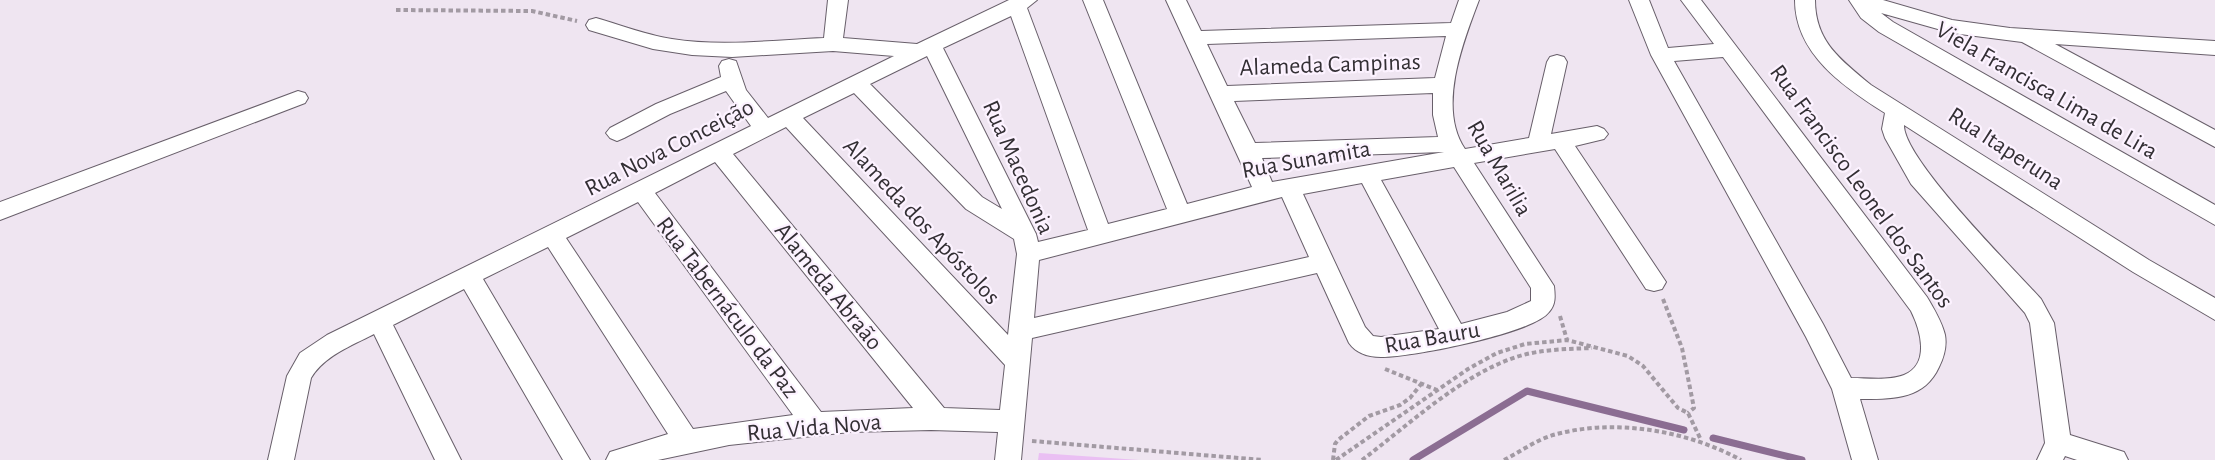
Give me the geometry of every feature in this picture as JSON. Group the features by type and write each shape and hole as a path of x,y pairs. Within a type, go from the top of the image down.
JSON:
{"street":[{"path":"833,44 838,0"},
{"path":"1093,0 1180,213"},
{"path":"1176,0 1192,38 1248,151 1265,192"},
{"name":"Rua Marilia","path":"1469,0 1458,29 1443,85 1443,115 1455,151 1542,286"},
{"path":"1639,0 1661,55 1815,331 1844,389 1865,460"},
{"name":"Rua Francisco Leonel dos Santos","path":"1691,0 1919,304 1932,328 1935,344 1932,357 1922,376 1911,384 1844,389"},
{"name":"Rua Itaperuna","path":"1804,0 1807,26 1832,63 1864,90 2141,266 2215,310"},
{"name":"Viela Francisca Lima de Lira","path":"1859,0 1868,14 1886,27 2215,216"},
{"path":"1864,0 1928,22 1962,30 2026,37 2215,48"},
{"path":"1022,2 1100,233"},
{"name":"Rua Nova Conceição","path":"281,460 299,376 309,360 336,342 1022,2"},
{"path":"596,25 673,47 730,50 833,44 926,48"},
{"path":"1192,38 1458,29"},
{"path":"2026,37 2215,139"},
{"path":"2102,40 2099,52 2104,64 2128,92"},
{"name":"Rua Macedonia","path":"926,48 1027,244 1010,440"},
{"path":"730,50 730,81 742,102 766,129"},
{"path":"1661,55 1730,50"},
{"path":"1538,145 1557,62"},
{"path":"617,133 663,109 730,81"},
{"name":"Alameda dos Apóstolos","path":"857,83 974,203 1027,244"},
{"name":"Alameda Campinas","path":"1220,94 1443,85"},
{"path":"0,211 298,98"},
{"path":"1896,110 1893,129 1896,138 1919,178 2033,306 2043,323 2054,451 2115,460"},
{"name":"Alameda dos Apóstolos","path":"789,117 1017,361"},
{"name":"Rua Sunamita","path":"1027,244 1100,233 1265,192 1368,175 1455,151 1538,145 1598,134"},
{"path":"1561,141 1654,282"},
{"path":"1248,151 1455,151"},
{"name":"Alameda Abraão","path":"719,152 938,420"},
{"path":"1368,175 1455,335"},
{"name":"Rua Bauru","path":"1289,188 1358,338 1371,347 1412,344 1495,326 1530,315 1540,307 1544,299 1542,286"},
{"name":"Rua Tabernáculo da Paz","path":"642,191 814,423"},
{"path":"552,235 687,441"},
{"path":"1020,331 1322,263"},
{"path":"469,276 577,460"},
{"path":"379,321 448,460"},
{"name":"Rua Vida Nova","path":"619,460 687,441 814,423 938,420 1010,440"}],"path":[{"path":"396,10 532,11 596,25"},
{"path":"1654,282 1682,348 1694,408 1688,413"},
{"path":"1560,316 1567,340"},
{"path":"1334,460 1468,369 1497,353 1526,344 1567,340 1628,356 1643,366 1678,408 1688,413 1701,440"},
{"path":"1362,460 1473,379 1503,362 1530,354 1597,348"},
{"path":"1377,367 1437,390"},
{"path":"1468,369 1473,379"},
{"path":"1334,460 1335,444 1338,440 1369,416 1400,405 1410,398 1422,383"},
{"path":"1504,460 1552,435 1589,429 1622,429 1701,440 1741,460"},
{"path":"1010,440 1263,460"}],"shaded area":[{"path":"1039,453 1139,460 1038,460"}],"waterway":[{"path":"1413,460 1527,391 1684,430"},
{"path":"1713,438 1802,460"}]}
